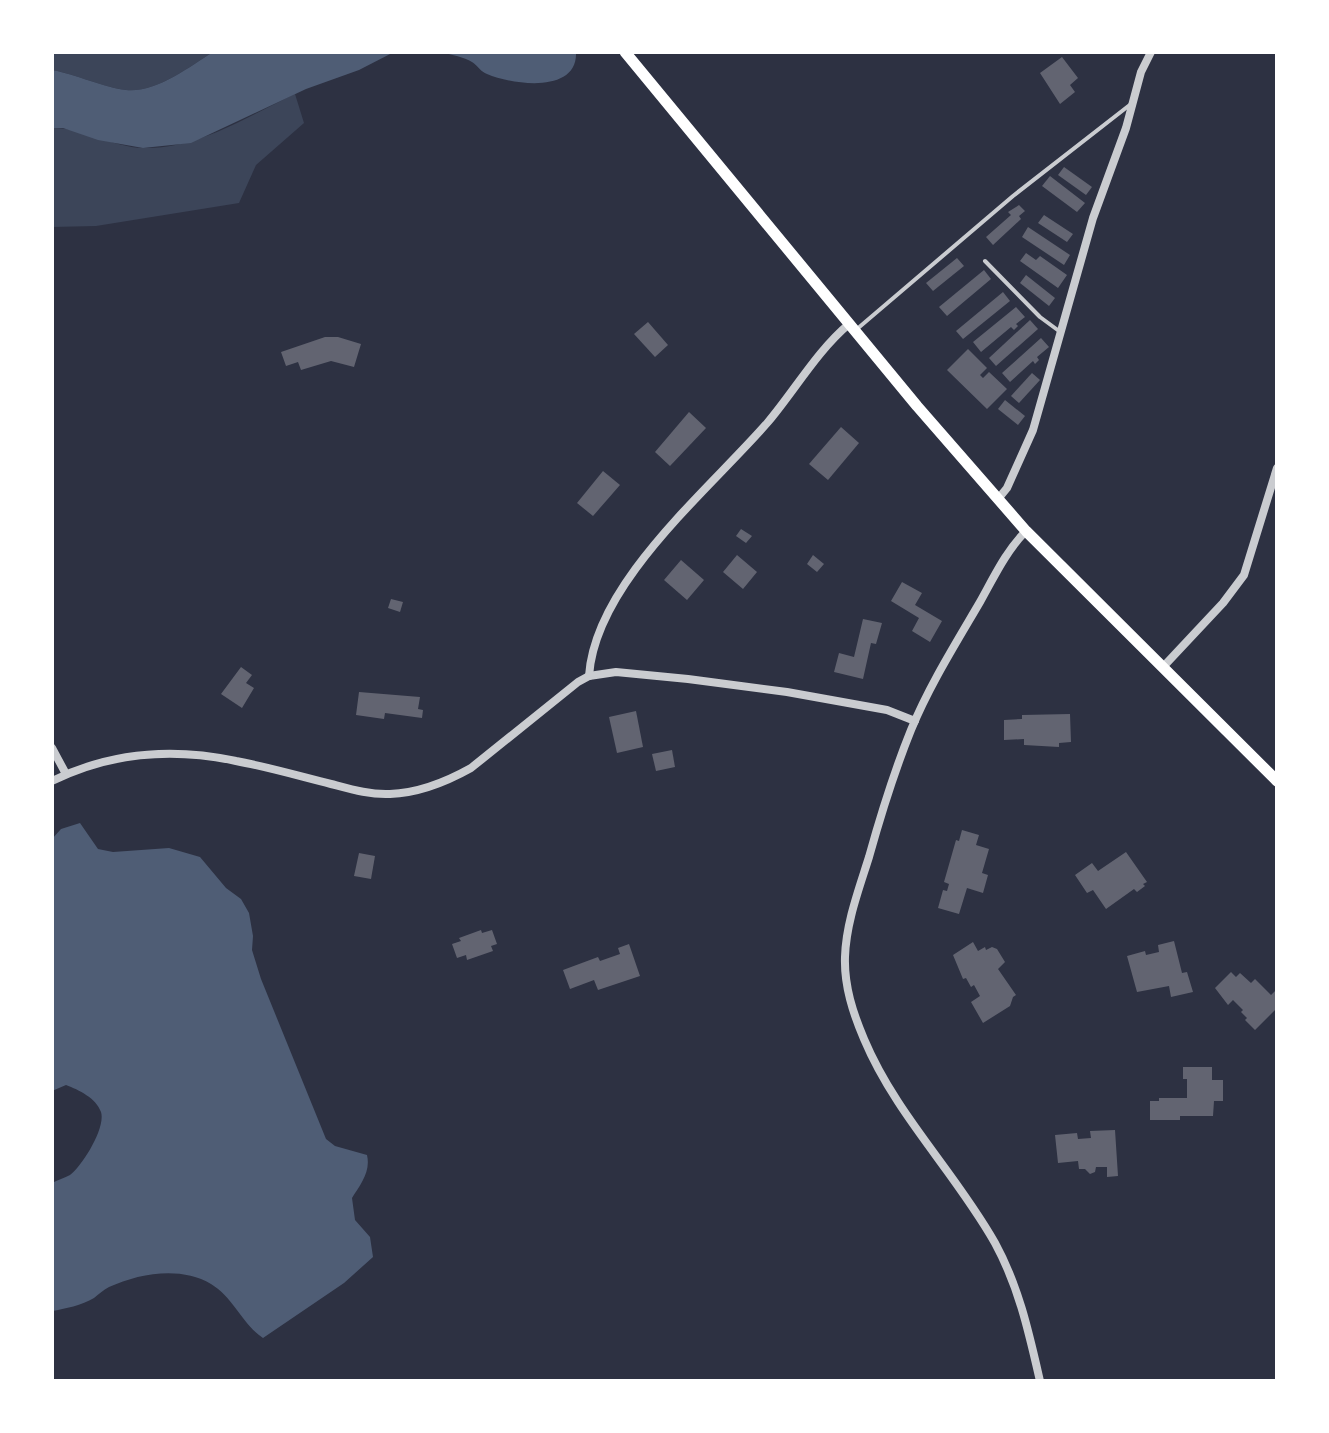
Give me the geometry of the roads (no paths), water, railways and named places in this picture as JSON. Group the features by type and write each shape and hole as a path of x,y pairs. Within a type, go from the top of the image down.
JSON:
{"main road":[{"path":"625,52 852,327 1026,531 1277,781"}],"street":[{"path":"998,499 1007,488 1033,430 1093,218 1126,128 1141,72 1151,52"},
{"path":"589,676 594,648 624,583 767,423 827,344 852,327"},
{"path":"1163,667 1223,603 1244,575 1277,468"},
{"path":"1026,531 1011,549 915,721 887,797 852,911 845,956 847,984 858,1025 888,1086 971,1206 1008,1268 1024,1313 1040,1381"},
{"path":"52,781 118,756 171,753 234,760 360,791 388,795 410,792 437,784 471,768 589,676 616,672 741,686 887,710 915,721"},
{"path":"52,748 66,774"}],"lane":[{"path":"852,327 1131,104"},
{"path":"985,261 1040,317 1061,333"}]}
